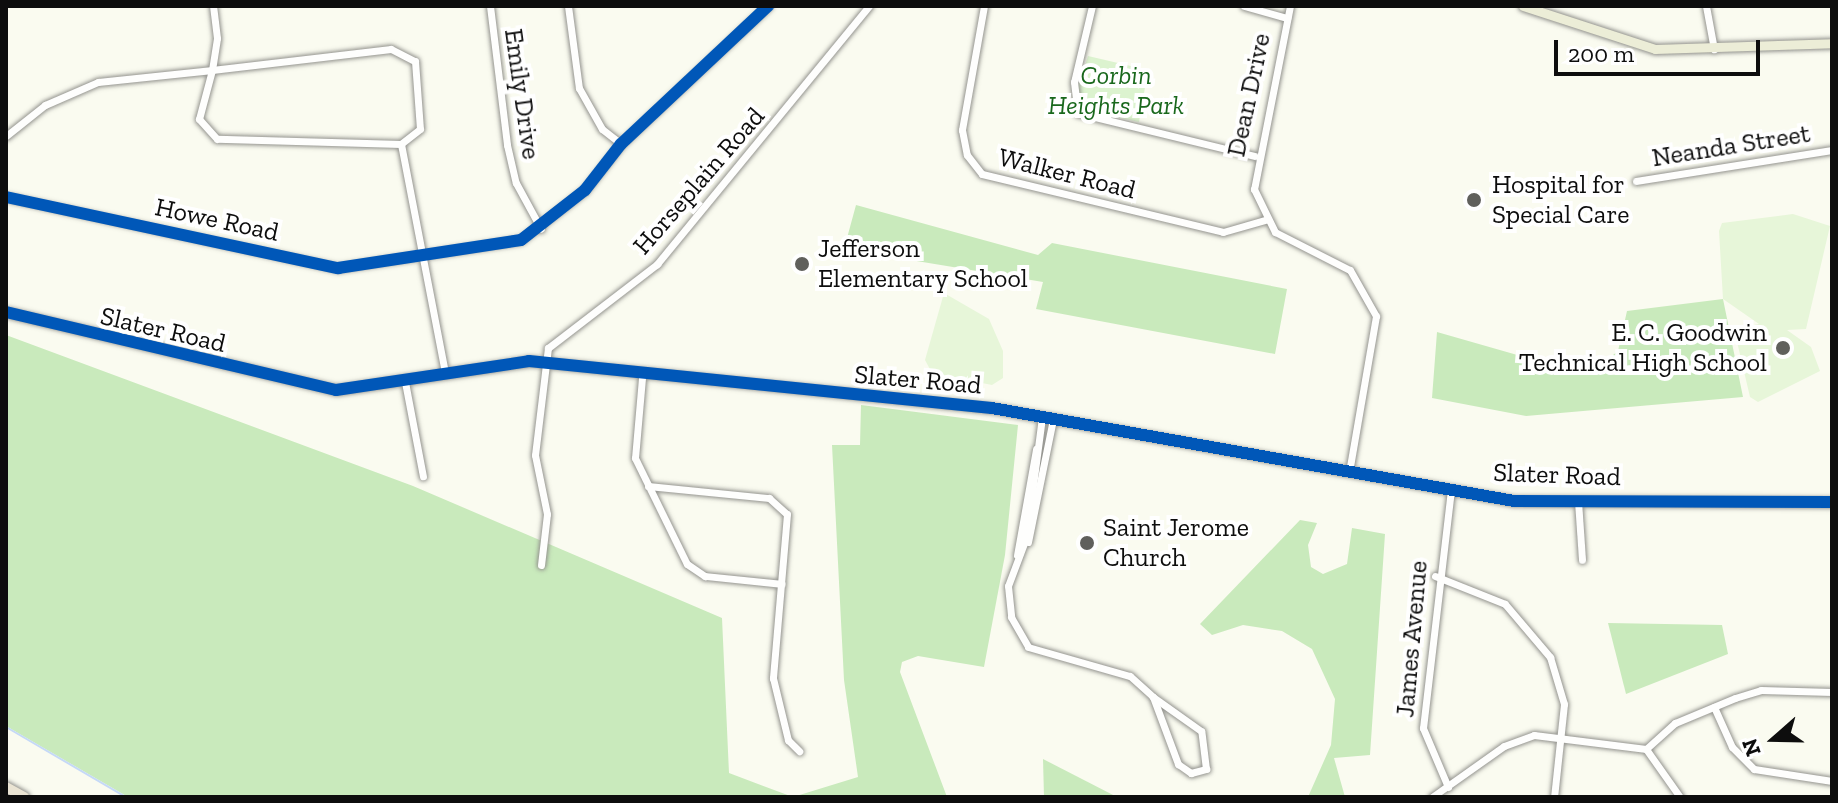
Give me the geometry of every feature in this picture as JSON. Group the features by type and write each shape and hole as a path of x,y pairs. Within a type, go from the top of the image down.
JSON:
{"highway":[{"path":"6,787 24,797"}],"main road":[{"path":"1523,6 1641,46 1714,49 1832,43"},
{"name":"Slater Road","path":"6,312 336,390 405,382 507,360 642,378 1042,417 1350,467 1514,501 1832,502"}],"street":[{"path":"6,136 45,105 98,82 212,70 405,52 415,61 423,96 420,129 401,144 217,139 199,119 212,70 213,6"},
{"name":"Emily Drive","path":"490,6 513,171 541,229"},
{"path":"568,6 579,88 602,129 621,144"},
{"path":"541,229 585,190 621,144 768,6"},
{"name":"Horseplain Road","path":"545,364 550,345 657,264 869,6"},
{"name":"Walker Road","path":"984,6 962,130 967,155 982,174 1223,232 1265,220"},
{"path":"1092,6 1072,92 1078,113 1255,156"},
{"path":"1244,6 1287,18"},
{"name":"Dean Drive","path":"1265,220 1254,189 1255,156 1290,6"},
{"path":"1706,6 1714,49"},
{"path":"401,144 445,372"},
{"name":"Neanda Street","path":"1636,181 1832,150"},
{"name":"Howe Road","path":"6,197 338,268 490,247 541,229"},
{"path":"1265,220 1290,243 1350,270 1376,316 1350,467"},
{"path":"541,565 547,514 535,455 545,364"},
{"path":"642,378 635,458 687,564 705,576 782,584"},
{"path":"405,382 423,476"},
{"path":"1042,417 1026,538 1008,586 1011,617 1028,647 1065,663 1113,667 1201,731 1206,769 1191,773 1178,764 1153,697"},
{"path":"1016,561 1033,532 1053,419"},
{"path":"648,486 779,501 787,514 773,678 788,740 799,751"},
{"name":"James Avenue","path":"1448,787 1423,728 1435,576 1451,489"},
{"path":"1578,501 1582,560"},
{"path":"1435,576 1505,604 1550,657 1561,683 1563,736 1554,797"},
{"path":"1646,749 1675,723 1761,690 1832,692"},
{"path":"1714,707 1732,747 1754,769 1832,781"},
{"path":"1432,797 1517,740 1563,736 1646,749 1678,794 1667,797"}],"green space":[{"name":"Corbin Heights Park","path":"1088,56 1148,70 1139,122 1080,109 1076,93"},
{"path":"856,205 1038,255 1052,243 1287,289 1275,354 1036,309 1043,282 844,249"},
{"path":"1793,214 1830,226 1806,329 1787,330 1811,347 1820,371 1758,402 1750,397 1734,329 1759,324 1723,299 1719,231 1722,223"},
{"path":"944,293 989,319 1003,351 1003,378 992,385 932,373 925,360"},
{"path":"1723,299 1743,397 1526,416 1432,398 1437,332 1535,360 1603,363 1618,351 1627,311"},
{"path":"6,335 413,486 722,618 729,773 793,797 128,797 6,726"},
{"path":"861,405 1018,425 1005,555 984,667 918,656 902,662 900,672 947,797 793,797 858,777 844,680 832,445 860,445"},
{"path":"1300,520 1317,523 1308,545 1311,567 1323,574 1347,564 1352,528 1385,534 1370,755 1334,758 1345,797 1308,797 1331,745 1335,699 1312,649 1282,631 1243,625 1212,635 1200,624"},
{"path":"1608,623 1722,625 1728,654 1626,694"},
{"path":"1043,759 1117,797 1044,797"}],"waterway":[{"path":"6,727 126,797"}],"cycle path":[{"path":"6,197 338,268 521,240 585,190 621,144 768,6"},
{"path":"6,312 336,390 529,361 992,408 1514,501 1832,502"}],"place":[{"name":"Hospital for Special Care","path":"1474,200"},
{"name":"Jefferson Elementary School","path":"802,264"},
{"name":"E. C. Goodwin Technical High School","path":"1783,348"},
{"name":"Saint Jerome Church","path":"1087,543"}]}
